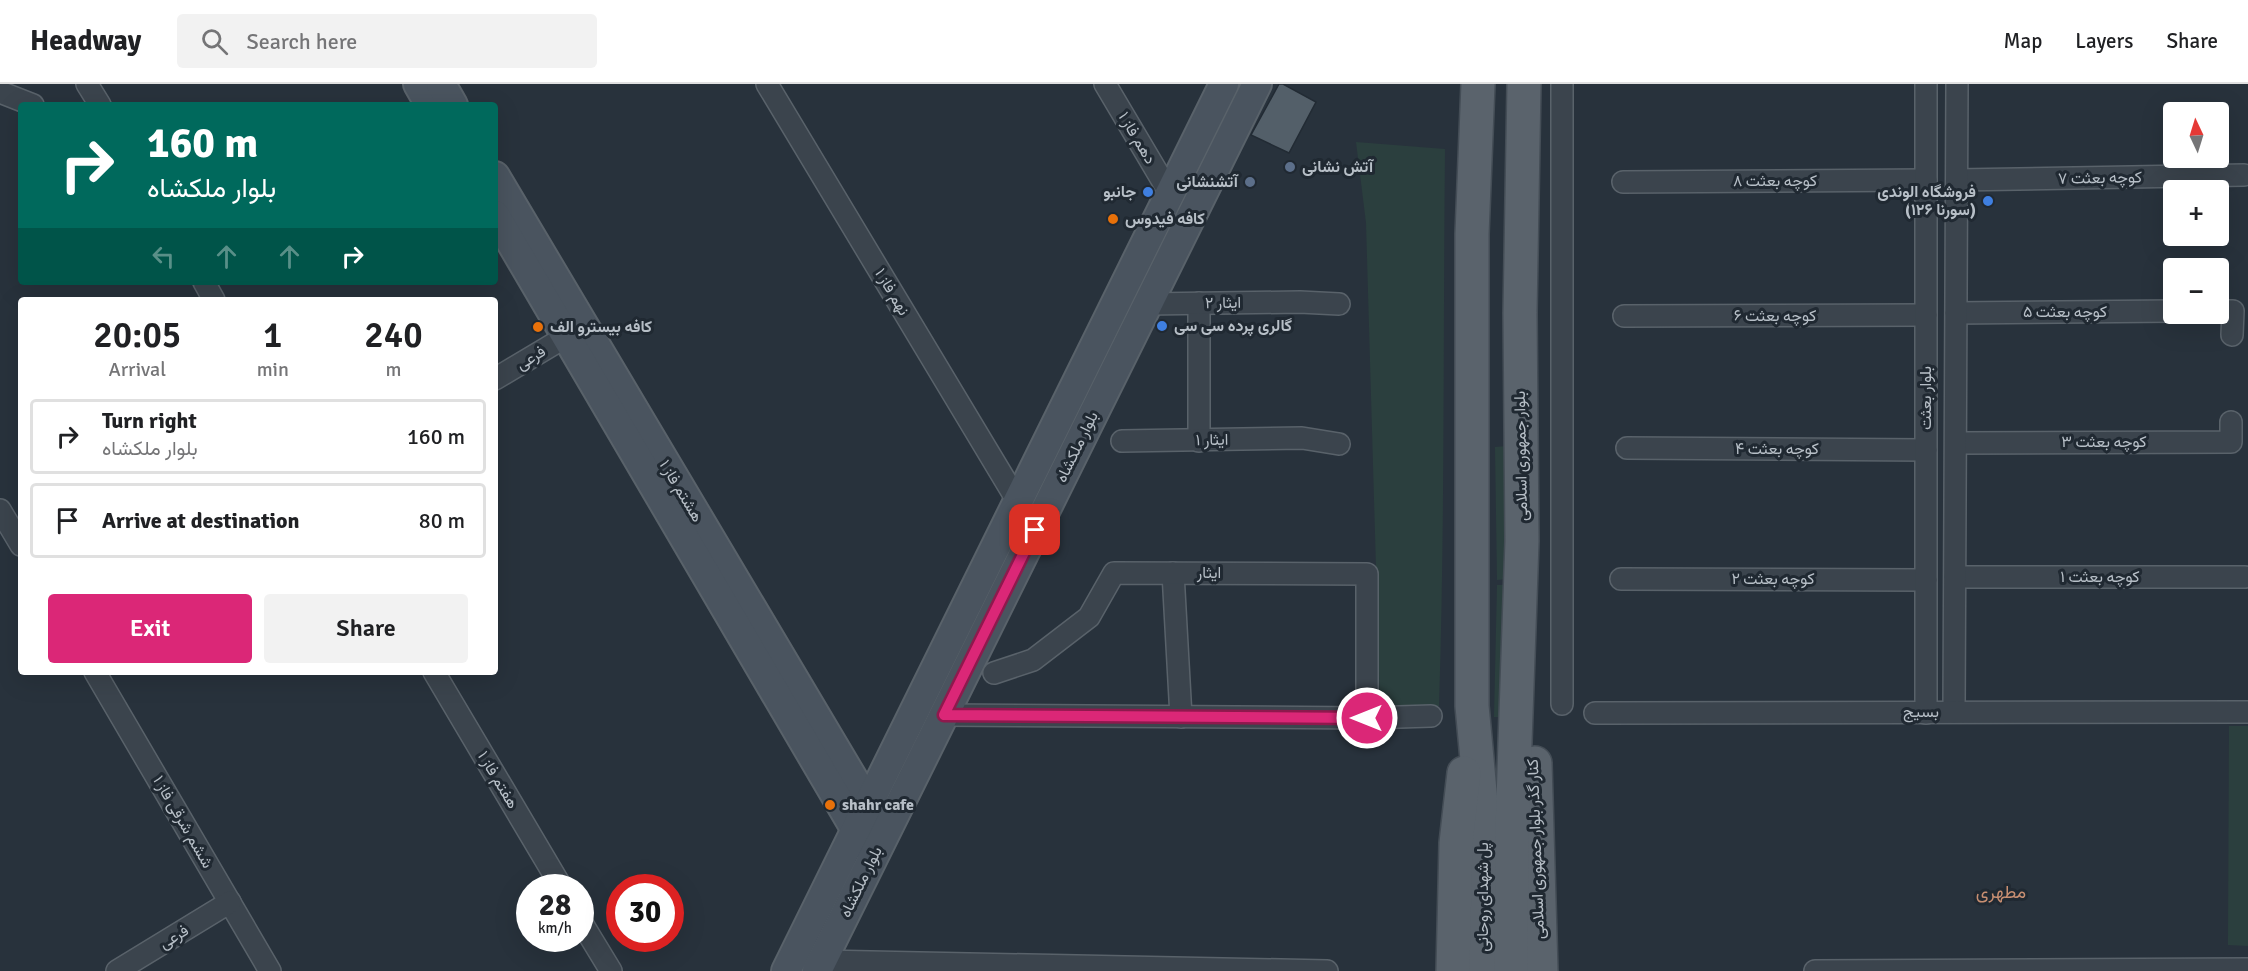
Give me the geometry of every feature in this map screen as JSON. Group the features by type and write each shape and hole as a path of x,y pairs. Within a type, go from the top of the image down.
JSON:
{"main road":[{"path":"418,84 428,102"},
{"path":"441,84 451,102"},
{"path":"1453,971 1456,843 1472,706 1472,234 1479,84"},
{"name":"بلوار جمهوری اسلامی","path":"1497,826 1518,692 1522,541 1520,313 1524,84"},
{"path":"1222,86 1240,86 1252,94"},
{"name":"بلوار ملکشاه","path":"786,971 1222,86"},
{"name":"بلوار ملکشاه","path":"820,966 1252,94"},
{"path":"1474,194 1496,181 1522,194"},
{"name":"هشتم فاز ۱","path":"498,182 575,331 873,859"},
{"name":"هشتم فاز ۱","path":"498,219 575,331 886,832"},
{"name":"کنار گذر بلوار جمهوری اسلامی","path":"1518,692 1535,762 1541,971"},
{"path":"1472,706 1497,826"},
{"name":"پل شهدای روحانی","path":"1483,971 1497,826"},
{"name":"پل شهدای روحانی","path":"1497,826 1511,971"}],"street":[{"path":"87,84 98,102"},
{"name":"نهم فاز ۱","path":"767,84 1017,501"},
{"name":"دهم فاز ۱","path":"1106,84 1169,192"},
{"path":"1562,84 1562,704"},
{"name":"بلوار بعثت","path":"1926,84 1926,712"},
{"name":"بلوار بعثت","path":"1954,712 1957,84"},
{"path":"0,92 25,102"},
{"path":"1926,116 1931,110 1939,108 1957,116"},
{"name":"کوچه بعثت ۷","path":"1957,180 2244,175"},
{"name":"کوچه بعثت ۸","path":"1623,183 1926,180"},
{"path":"1926,240 1956,240"},
{"name":"ایثار ۲","path":"1147,304 1300,302 1339,304"},
{"path":"1199,303 1199,441"},
{"name":"کوچه بعثت ۵","path":"1956,313 2163,311"},
{"path":"2229,311 2233,311 2232,335"},
{"name":"کوچه بعثت ۶","path":"1624,316 1926,315"},
{"name":"فرعی","path":"498,377 575,331"},
{"path":"1926,381 1956,381"},
{"name":"کوچه بعثت ۳","path":"1956,442 2231,442 2231,422"},
{"name":"ایثار ۱","path":"1122,441 1302,438 1339,444"},
{"name":"کوچه بعثت ۴","path":"1627,448 1926,450"},
{"path":"0,510 18,540"},
{"path":"1926,510 1955,510"},
{"name":"ایثار","path":"994,673 1033,660 1089,617 1114,573 1367,574 1367,718"},
{"path":"1173,573 1180,717"},
{"name":"کوچه بعثت ۱","path":"1955,577 2245,577"},
{"name":"کوچه بعثت ۲","path":"1621,579 1926,580"},
{"name":"ششم شرقی فاز ۱","path":"97,675 270,971"},
{"name":"هفتم فاز ۱","path":"436,675 553,874"},
{"name":"بسیج","path":"1595,713 2248,712"},
{"path":"944,715 1367,718 1431,716"},
{"name":"فرعی","path":"117,971 230,902"},
{"path":"594,944 610,971"},
{"path":"820,966 1327,971"},
{"path":"1815,971 2248,969"}],"green space":[{"path":"1356,142 1445,149 1439,706 1380,706 1366,223"},
{"path":"1507,446 1507,579 1497,580 1495,447"},
{"path":"1497,585 1508,585 1505,717 1494,717"},
{"path":"2229,726 2248,726 2248,946 2228,945"}],"building":[{"path":"1279,84 1316,102 1289,153 1251,135"}],"place":[{"name":"آتش نشانی","path":"1290,167"},
{"name":"آتشنشانی","path":"1250,182"},
{"name":"جانبو","path":"1148,192"},
{"name":"فروشگاه الوندی (سورنا ۱۲۶)","path":"1988,201"},
{"name":"كافه فيدوس","path":"1113,219"},
{"name":"گالری پرده سی سی","path":"1162,326"},
{"name":"کافه بیسترو الف","path":"538,327"},
{"name":"shahr cafe","path":"830,805"}],"district":[{"name":"مطهری","path":"2001,892"}],"route":[{"path":"1035,530 944,715 1367,718"}]}
